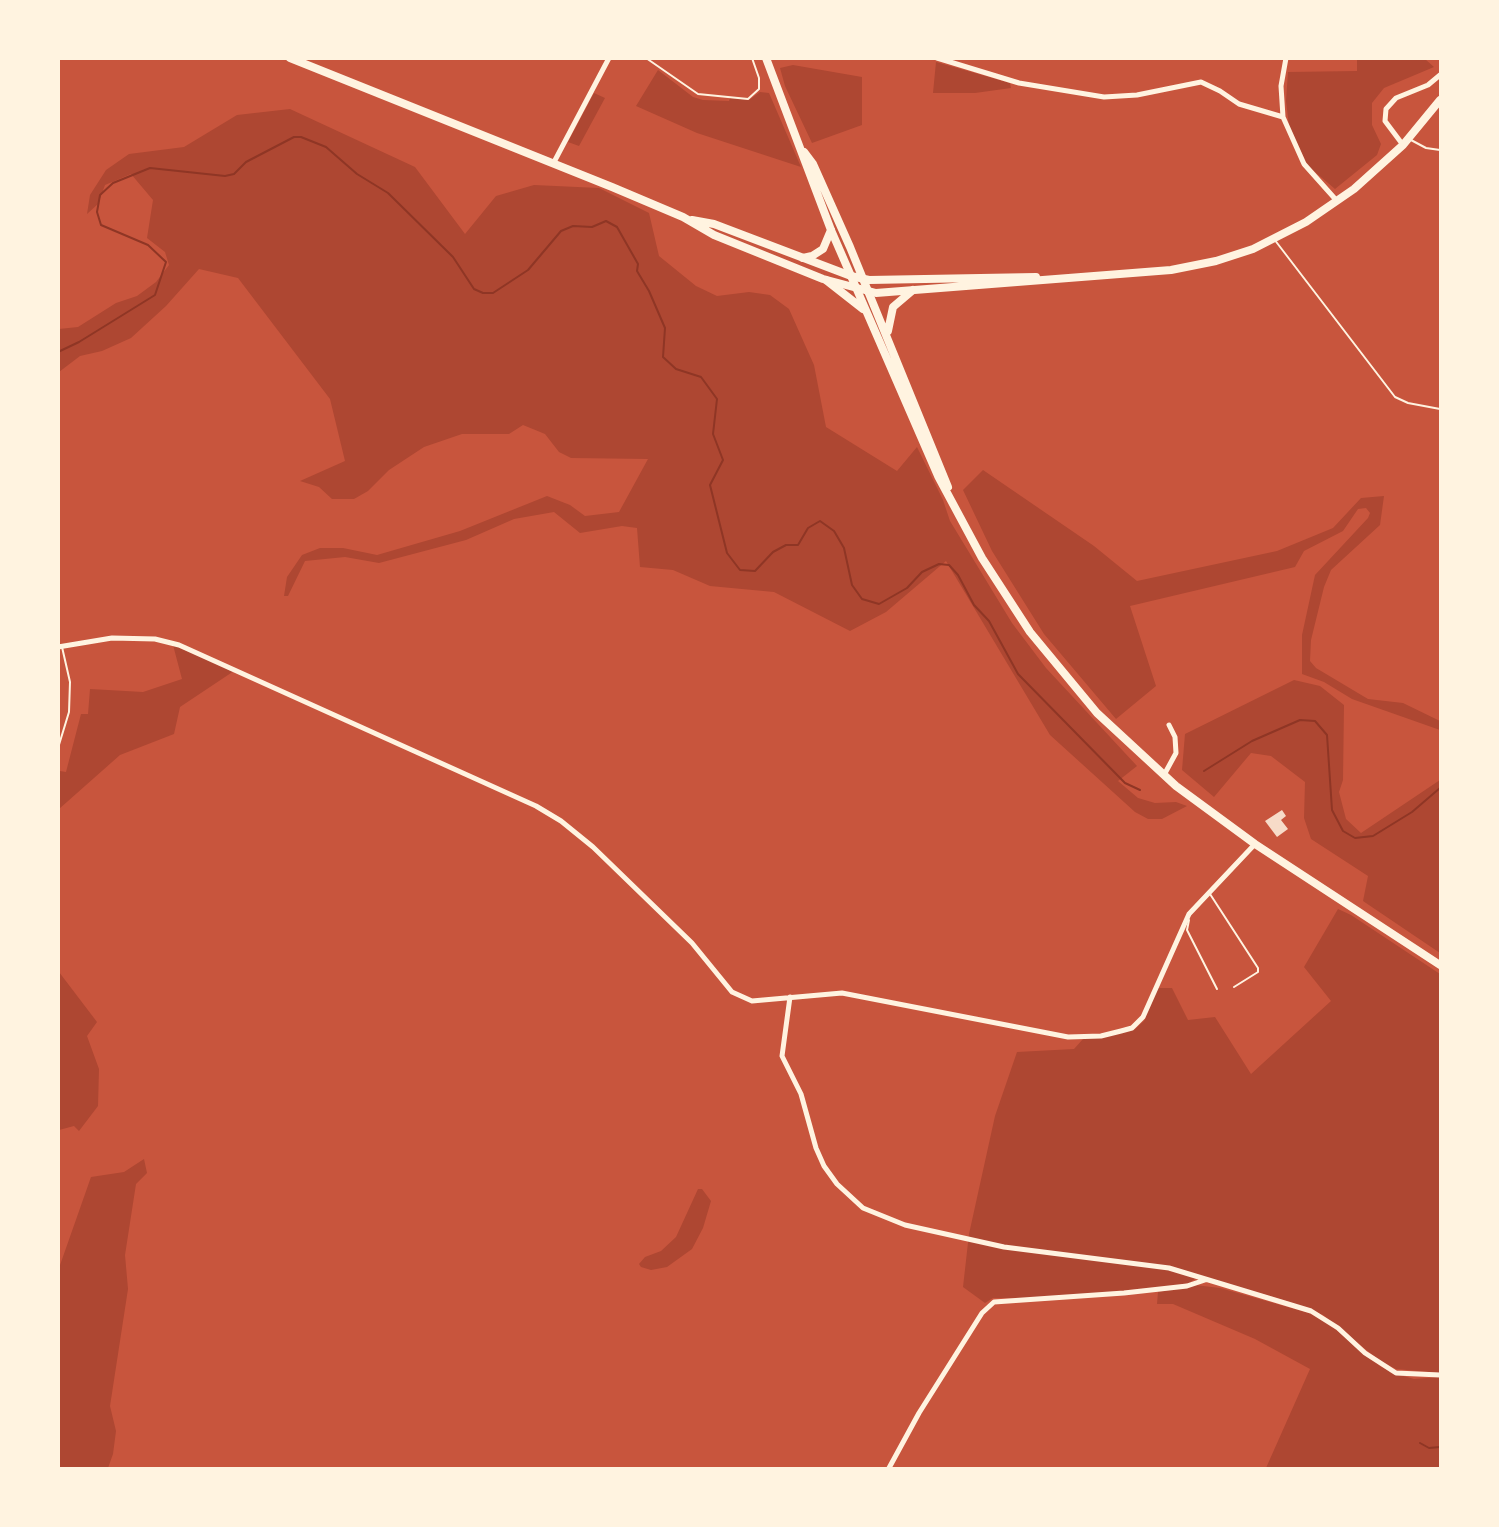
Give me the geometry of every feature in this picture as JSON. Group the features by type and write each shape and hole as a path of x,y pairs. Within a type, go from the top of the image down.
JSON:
{"main road":[{"path":"290,58 683,217 714,235 826,280 868,291 913,290 1043,278 1171,270 1216,261 1274,240 1337,201 1406,142 1440,100"},
{"path":"766,58 801,147 806,169 831,230 938,476 988,570 1042,648 1103,719 1164,776 1255,843 1440,965"},
{"path":"801,147 818,174 888,337 945,476 951,499"},
{"path":"683,217 714,224 863,279 1017,275 1043,278"},
{"path":"803,258 812,256 823,249 831,230"},
{"path":"826,280 866,312"},
{"path":"888,337 891,310 913,290"}],"street":[{"path":"554,164 609,58"},
{"path":"937,58 1019,83 1104,97 1137,94 1201,82 1239,104 1283,117"},
{"path":"1286,58 1281,86 1283,117 1304,164 1337,201"},
{"path":"1406,142 1385,121 1386,109 1396,98 1428,85 1440,75"},
{"path":"60,647 112,638 155,639 179,645 536,806 561,821 627,877 692,943 732,992 752,1001 842,993 1068,1037 1101,1036 1132,1028 1143,1017 1189,914 1255,843"},
{"path":"1164,776 1176,753 1176,737 1169,725"},
{"path":"790,997 782,1056 801,1094 816,1148 824,1166 837,1184 863,1208 905,1225 1004,1247 1169,1268 1311,1311 1338,1328 1365,1353 1396,1373 1440,1375"},
{"path":"889,1468 944,1373 982,1313 994,1302 1124,1293 1186,1286 1207,1280"}],"lane":[{"path":"646,58 698,94 748,99 759,89 759,78 752,58"},
{"path":"1406,142 1440,150"},
{"path":"1274,240 1395,397 1408,403 1440,409"},
{"path":"58,748 69,712 70,682 60,647"},
{"path":"1208,892 1258,968 1258,972 1234,987"},
{"path":"1189,914 1187,930 1217,988"}],"shaded area":[{"path":"1357,58 1425,59 1434,67 1384,88 1372,103 1372,125 1381,144 1377,155 1335,189 1308,166 1289,126 1286,101 1288,72 1357,71"},
{"path":"936,62 1010,83 1011,88 975,93 933,93"},
{"path":"793,65 862,77 862,125 812,143 785,86 780,68"},
{"path":"658,70 693,97 703,100 729,101 730,98 749,100 760,92 769,93 801,167 697,133 636,106"},
{"path":"594,93 605,98 579,146 568,142"},
{"path":"290,109 415,167 465,234 496,196 534,185 599,188 649,213 659,256 696,286 717,296 749,292 770,295 789,309 814,365 826,427 897,471 917,447 943,500 950,521 1012,623 1046,668 1137,766 1118,781 1138,798 1155,803 1176,802 1187,806 1162,819 1148,819 1135,812 1050,735 946,561 886,612 850,631 774,592 710,586 673,570 640,567 637,528 622,526 580,533 554,512 514,519 466,540 379,563 345,557 305,561 288,596 284,596 287,577 302,555 320,548 343,548 377,555 460,531 547,496 570,505 585,516 619,512 648,459 571,458 559,452 545,434 523,425 509,434 462,434 424,447 389,470 368,491 354,499 332,499 319,487 300,481 345,461 330,399 238,278 199,269 166,306 131,338 102,351 80,356 59,372 59,329 78,327 116,303 137,296 156,282 169,265 165,252 147,238 153,200 131,174 105,185 98,204 87,214 90,195 106,170 129,154 184,147 237,115"},
{"path":"983,470 1094,546 1137,581 1277,551 1333,528 1361,498 1384,496 1380,525 1331,570 1324,587 1311,640 1310,661 1316,668 1368,699 1403,703 1440,721 1440,730 1352,699 1324,682 1302,674 1302,635 1315,575 1368,518 1370,513 1366,508 1358,509 1343,531 1304,551 1295,567 1130,606 1156,686 1116,719 1044,634 992,551 963,490"},
{"path":"173,645 234,671 180,707 174,734 120,755 59,809 60,771 66,772 81,714 88,714 90,689 143,692 182,679"},
{"path":"1294,680 1320,686 1344,705 1343,780 1339,792 1346,819 1361,833 1440,780 1440,953 1363,901 1368,876 1311,839 1304,818 1305,782 1271,756 1251,753 1214,797 1182,770 1185,734"},
{"path":"1338,909 1351,915 1440,974 1440,1373 1396,1369 1380,1361 1323,1315 1290,1302 1199,1276 1189,1283 1173,1286 1047,1298 993,1298 985,1303 963,1287 969,1234 995,1116 1017,1052 1074,1049 1083,1039 1135,1029 1144,1021 1158,988 1172,988 1188,1020 1215,1017 1251,1074 1331,1001 1304,967"},
{"path":"59,972 97,1022 87,1036 99,1069 98,1106 79,1131 74,1126 59,1130"},
{"path":"144,1159 147,1173 136,1184 125,1255 128,1289 110,1406 116,1431 113,1454 108,1468 59,1468 59,1268 91,1177 124,1172"},
{"path":"698,1189 702,1189 711,1201 703,1228 692,1249 667,1267 651,1270 641,1267 639,1264 645,1257 661,1251 676,1237"},
{"path":"1195,1285 1220,1288 1309,1313 1329,1324 1380,1366 1393,1373 1414,1379 1440,1377 1440,1468 1266,1468 1310,1369 1255,1339 1173,1304 1157,1304 1158,1292"}],"building":[{"path":"1282,810 1286,816 1281,820 1288,829 1277,837 1265,821"}],"waterway":[{"path":"58,352 79,342 155,295 166,262 148,245 101,225 97,212 100,195 113,183 150,168 225,176 234,174 246,162 294,137 301,137 326,147 357,174 388,193 453,257 474,289 483,293 493,293 528,270 561,231 573,226 592,227 606,221 617,227 638,264 637,271 649,291 665,328 663,357 676,369 701,377 717,399 713,434 723,460 710,485 727,553 740,570 755,571 773,552 786,545 798,545 808,528 820,521 834,531 844,548 852,585 862,599 879,604 907,588 922,572 939,564 949,565 958,575 974,605 989,621 1018,674 1125,783 1140,790"},
{"path":"1204,771 1252,741 1300,720 1315,721 1327,735 1332,810 1343,831 1355,838 1373,836 1412,812 1440,788"},
{"path":"1420,1443 1429,1448 1440,1447"}]}
